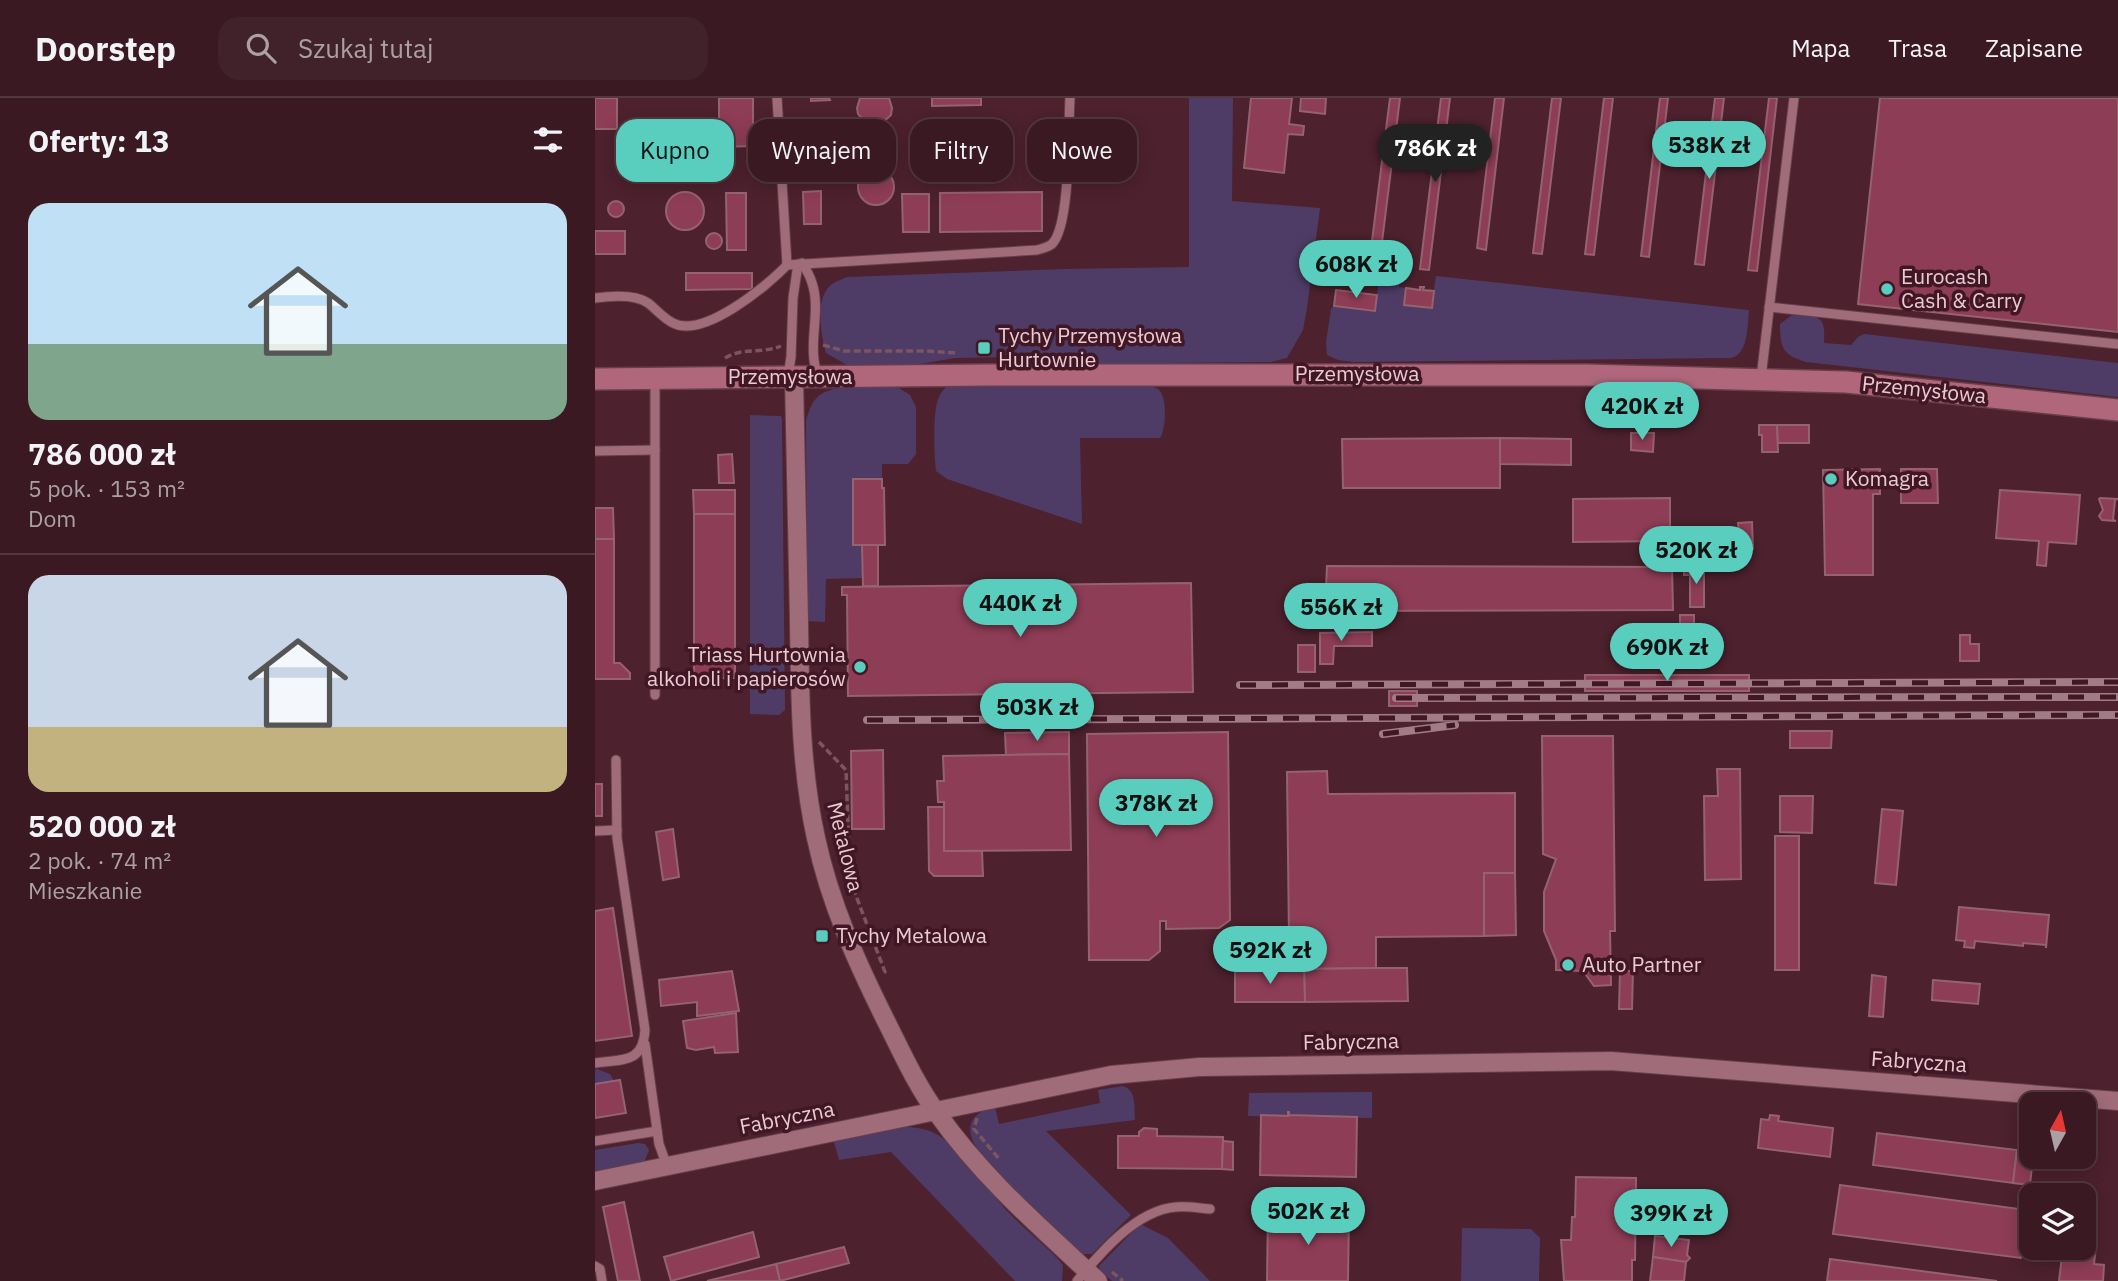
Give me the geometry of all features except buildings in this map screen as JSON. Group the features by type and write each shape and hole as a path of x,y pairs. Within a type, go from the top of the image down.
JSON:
{"street":[{"name":"Przemysłowa","path":"595,379 1587,375 1846,382 2118,410"},
{"name":"Metalowa","path":"791,378 803,759 816,837 828,885 866,981 913,1074 936,1112 982,1170 1054,1242 1089,1272"},
{"name":"Fabryczna","path":"595,1181 1111,1075 1199,1067 1611,1061 2118,1101"}],"lane":[{"path":"778,98 787,265"},
{"path":"595,298 645,300 674,324 691,326 726,312 751,298 787,265 1037,250 1052,244 1061,227 1065,206 1070,98"},
{"path":"1760,380 1794,98"},
{"path":"800,264 814,287 814,357 819,377"},
{"path":"791,378 793,298 800,264"},
{"path":"1769,307 2117,344"},
{"path":"655,378 655,695"},
{"path":"595,451 655,450"},
{"path":"616,760 617,830 657,1131 667,1166"},
{"path":"595,831 617,830"},
{"path":"595,1063 634,1057 641,1051 645,1041"},
{"path":"595,1141 657,1131"},
{"path":"1089,1272 1137,1221 1159,1210 1178,1206 1210,1209"},
{"path":"595,1259 602,1281"}],"path":[{"path":"723,359 737,351 768,352 784,345"},
{"path":"828,345 843,351 928,351 957,354"},
{"path":"817,740 846,770 850,880 885,972 866,981"},
{"path":"988,1101 990,1110 977,1117 974,1129 1001,1161"},
{"path":"1089,1272 1123,1281"}],"shaded area":[{"path":"1189,98 1233,98 1232,201 1320,208 1303,330 1287,358 1271,362 1067,364 1011,357 955,358 914,365 847,365 826,353 820,317 823,298 832,284 847,277 1189,267"},
{"path":"1380,270 1401,273 1399,287 1406,288 1404,305 1431,308 1436,276 1749,310 1747,334 1738,355 1731,358 1354,362 1327,355 1326,342 1331,309 1334,306 1375,311"},
{"path":"1792,315 1819,318 1823,326 1824,343 1851,345 1864,334 2118,363 2118,397 1806,362 1792,356 1782,345 1780,324"},
{"path":"1147,385 1158,389 1165,406 1165,421 1160,438 1080,438 1082,524 947,479 936,471 934,443 937,401 947,386"},
{"path":"843,387 899,388 910,395 916,407 916,454 908,464 882,464 882,479 853,479 862,545 863,578 826,579 825,622 807,621 806,421 818,396"},
{"path":"750,415 781,416 782,420 785,710 779,715 750,714"},
{"path":"597,1069 610,1074 614,1081 595,1084"},
{"path":"1123,1086 1133,1096 1135,1120 1046,1131 1131,1215 1092,1254 1080,1254 983,1157 972,1138 971,1125 977,1115 995,1107 999,1124 1100,1103 1098,1090"},
{"path":"1372,1092 1372,1118 1248,1116 1249,1093"},
{"path":"901,1127 920,1128 934,1133 957,1151 1003,1207 1063,1265 1062,1281 1015,1281 891,1152 839,1160 834,1142"},
{"path":"645,1144 649,1150 644,1163 595,1174 595,1150"},
{"path":"1140,1224 1168,1238 1210,1281 1112,1281 1099,1266"},
{"path":"1462,1228 1531,1229 1540,1238 1539,1281 1461,1281"}],"railway":[{"path":"1240,685 2118,682"},
{"path":"1396,698 2118,697"},
{"path":"867,720 2118,715"},
{"path":"1383,734 1455,725"}],"place":[{"name":"Eurocash Cash & Carry","path":"1887,289"},
{"name":"Tychy Przemysłowa Hurtownie","path":"984,348"},
{"name":"Komagra","path":"1831,479"},
{"name":"Triass Hurtownia alkoholi i papierosów","path":"860,667"},
{"name":"Tychy Metalowa","path":"822,936"},
{"name":"Auto Partner","path":"1568,965"}]}
